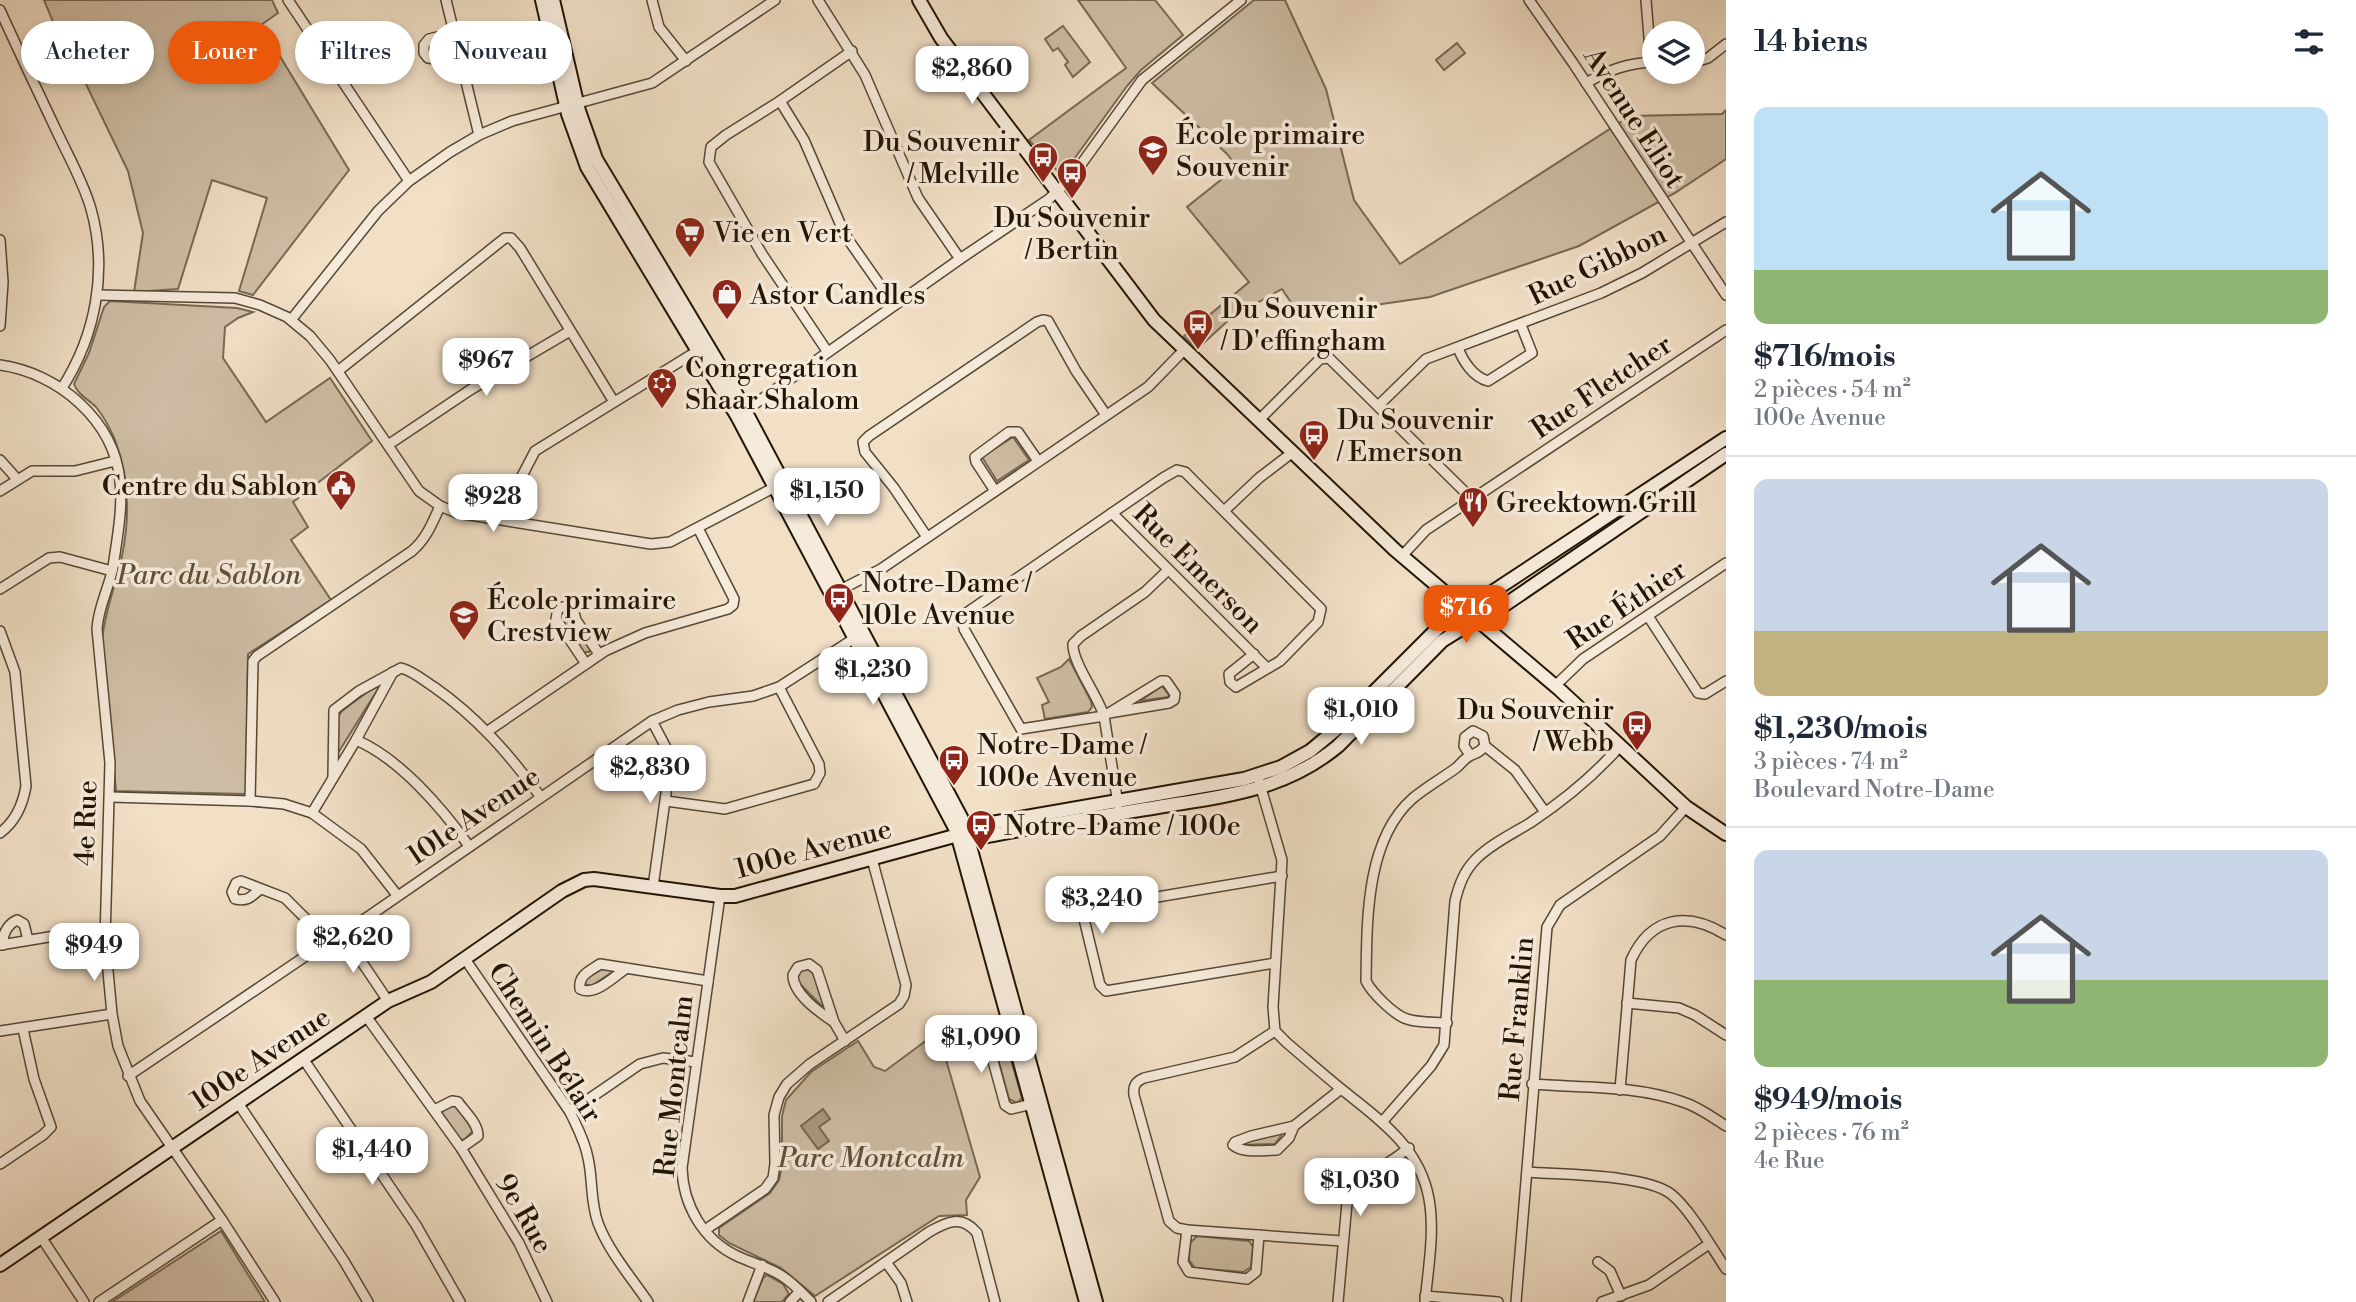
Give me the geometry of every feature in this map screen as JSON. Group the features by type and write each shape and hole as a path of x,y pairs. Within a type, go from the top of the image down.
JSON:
{"street":[{"path":"288,0 409,181"},
{"path":"446,0 451,21"},
{"path":"542,0 571,104"},
{"path":"553,0 578,145 593,178 703,348 741,413 964,834 1015,1023 1097,1302"},
{"path":"652,0 657,23 686,61"},
{"path":"291,320 378,211 409,181 450,152 479,135 523,117 646,86 775,0"},
{"path":"818,0 865,75 918,198 960,258"},
{"path":"919,0 936,31 1150,315 1402,556 1555,686 1686,807 1726,834"},
{"name":"Avenue Eliot","path":"1529,0 1726,295"},
{"path":"1646,0 1648,21"},
{"path":"741,413 1057,192 1072,177 1142,80 1239,1"},
{"path":"0,10 92,209 98,247 98,295 85,345 62,388"},
{"path":"429,39 424,45 424,53 429,58"},
{"path":"1705,59 1726,44"},
{"path":"827,351 762,254 709,162 712,147 726,135 852,51"},
{"path":"1586,83 1618,67 1642,64"},
{"path":"466,84 479,135"},
{"path":"780,101 804,140 845,235 894,305"},
{"name":"Rue Gibbon","path":"1378,405 1426,359 1568,307 1620,284 1726,222"},
{"path":"338,371 505,238 511,238 516,242 614,402"},
{"path":"0,240 3,282 0,326"},
{"path":"98,295 234,298 260,305 291,320 315,342 338,371 419,491 440,506 457,513 651,544 670,542 779,485"},
{"path":"927,537 894,488 865,452 863,442 1008,341 1039,321 1050,322 1073,365 1106,415"},
{"name":"Rue Gibbon","path":"1458,348 1462,359 1482,379 1488,381 1532,353 1521,325"},
{"name":"Rue Fletcher","path":"1402,556 1422,533 1726,330"},
{"path":"388,445 470,390 570,331"},
{"path":"515,522 522,476 535,451 703,348"},
{"path":"836,592 881,569 1148,387 1185,349"},
{"path":"1260,419 1324,357 1329,358 1472,499"},
{"name":"4e Rue","path":"0,366 40,377 62,388 82,405 97,424 120,477 121,495 112,570 98,616 97,629 110,763 105,930 111,1014 118,1046 140,1101 275,1302"},
{"path":"995,491 975,457 1009,432 1018,432 1038,461"},
{"name":"100e Avenue","path":"1259,782 1325,740 1426,638 1726,438"},
{"name":"Rue Emerson","path":"1224,511 1259,478 1293,452"},
{"name":"100e Avenue","path":"0,1265 388,1001 431,982 562,891 584,880 594,879 735,897 964,834 977,825 1119,807 1259,782 1301,771 1331,751 1442,641 1531,587 1726,454"},
{"path":"0,460 17,479"},
{"path":"0,491 37,470 75,471 115,461"},
{"name":"Rue Emerson","path":"1106,715 1021,729 964,629 962,616 1177,470 1185,472 1321,608 1318,622 1280,661 1236,687 1230,682 1229,674 1254,654"},
{"path":"250,801 253,661 266,649 422,543 440,506"},
{"name":"Rue Emerson","path":"1112,513 1266,667"},
{"path":"488,731 599,654 645,633 729,609 734,599 698,528"},
{"path":"0,589 49,558 60,557 112,570"},
{"name":"Rue Éthier","path":"1555,686 1583,659 1726,563"},
{"path":"1119,807 1106,715 1073,648 1075,641 1145,592 1168,570"},
{"path":"586,664 556,619 558,608 569,606 599,654"},
{"path":"1648,616 1698,693 1705,694 1726,681"},
{"path":"0,631 15,672 26,786 24,801 16,817 0,833"},
{"name":"101e Avenue","path":"128,1076 328,941 343,934 397,894 652,721 678,710 709,702 753,696 779,687 859,635"},
{"path":"333,777 334,710 359,691 401,668 412,672 443,694 488,731 540,796"},
{"path":"312,813 394,670"},
{"path":"1161,681 1166,681 1175,694 1174,700 1169,703 1106,715 1161,681"},
{"path":"666,801 725,809 814,784 820,773 819,764 779,687"},
{"path":"652,721 671,757 653,887"},
{"path":"1470,755 1464,740 1468,733 1473,731 1483,736 1485,746 1515,770 1545,812"},
{"path":"356,740 389,761 431,797 469,846"},
{"path":"1447,1023 1405,1019 1370,989 1366,981 1376,861 1381,845 1401,811 1420,793 1470,755 1478,754 1485,746"},
{"path":"1383,1121 1440,1054 1444,1045 1455,901 1459,884 1467,869 1478,857 1585,782 1620,747"},
{"path":"1259,782 1282,860 1273,1007 1275,1031 1341,1089 1383,1121 1409,1148 1422,1171 1430,1201 1431,1224 1425,1299 1498,1302"},
{"path":"110,797 250,801 284,804 312,813 361,849 397,894"},
{"name":"Rue Franklin","path":"1516,1302 1545,937 1552,916 1560,905 1660,836 1686,807"},
{"path":"705,1230 765,1189 773,1178 774,1115 779,1097 787,1084 797,1074 899,1004 905,996 906,985 872,859"},
{"path":"1275,963 1106,992 1100,985 1084,919 1091,908 1282,876"},
{"path":"259,890 285,898 328,941"},
{"name":"Rue Montcalm","path":"720,896 682,1181 690,1208 705,1230 729,1251 782,1276 811,1302"},
{"path":"28,940 24,924 17,920 8,926 1,945 105,930"},
{"path":"1620,1090 1631,960 1643,940 1655,929 1677,922 1709,924 1726,935"},
{"path":"343,934 388,1001"},
{"name":"Chemin Bélair","path":"464,959 570,1112 583,1138 589,1160 592,1199 598,1222 608,1245 648,1302"},
{"path":"626,968 593,991 580,989 581,977 600,964 626,968 708,981"},
{"path":"834,1023 820,1013 794,985 793,975 798,967 809,964 817,970 834,1023 845,1041"},
{"path":"1627,1003 1679,1008 1726,1035"},
{"path":"0,1031 111,1014"},
{"name":"9e Rue","path":"366,1016 461,1148 519,1243 547,1302"},
{"path":"1015,1023 1032,1104 1086,1302"},
{"path":"1015,1023 993,1029 987,1034 1007,1108 1032,1104"},
{"path":"0,1164 51,1127 34,1079 23,1029"},
{"path":"1275,1031 1235,1057 1144,1078 1137,1081 1133,1087 1133,1096 1169,1221 1177,1228 1187,1230 1342,1241"},
{"path":"570,1112 640,1064 663,1058 696,1062"},
{"path":"304,1060 416,1225 460,1302"},
{"path":"1532,1084 1663,1096 1702,1110 1726,1126"},
{"path":"1294,1126 1289,1138 1277,1150 1245,1151 1236,1149 1233,1145 1251,1136 1294,1126 1341,1089"},
{"path":"434,1110 452,1101 458,1102 474,1123 478,1136 461,1148"},
{"path":"238,1102 344,1261 368,1302"},
{"path":"1338,1302 1347,1203 1353,1191 1409,1148"},
{"path":"1527,1172 1649,1183 1671,1194 1680,1202 1726,1269"},
{"path":"99,1302 222,1220"},
{"path":"828,1302 945,1223 962,1221 977,1233 995,1302"},
{"path":"1187,1230 1183,1262 1189,1272 1247,1279 1256,1272 1259,1235"},
{"path":"41,1237 84,1302"},
{"path":"1602,1302 1649,1285 1709,1244"},
{"path":"886,1262 901,1283 907,1302"},
{"path":"1598,1262 1610,1271 1621,1296"},
{"path":"748,1302 762,1265"},
{"path":"790,1302 800,1291"}],"green space":[{"path":"44,0 272,0 278,13 267,21 168,21 168,84 281,84 281,58 349,170 253,295 239,291 267,198 212,180 178,289 134,292 143,233 128,171 86,84 154,84 154,21 53,21"},
{"path":"1078,0 1155,0 1183,35 1141,70 1066,170 1060,174 1029,140 1126,68"},
{"path":"1254,0 1285,0 1326,89 1354,200 1400,264 1630,116 1722,114 1726,110 1726,159 1675,193 1579,246 1430,297 1300,316 1282,289 1232,317 1197,349 1184,336 1249,282 1187,207 1237,167 1227,154 1152,83"},
{"path":"1063,26 1090,62 1073,77 1065,65 1068,62 1058,48 1053,51 1045,39"},
{"path":"1457,43 1465,53 1444,70 1436,60"},
{"name":"Parc du Sablon","path":"110,301 237,308 253,312 225,327 223,358 266,422 330,378 372,441 293,502 308,527 291,540 331,600 248,654 246,794 116,791 102,640 125,541 125,483 120,454 109,427 96,407 74,384 89,353 104,307"},
{"path":"1013,437 1029,460 997,481 982,457"},
{"path":"564,610 570,613 571,619 590,648 589,652 583,652 560,618"},
{"path":"1069,659 1092,707 1088,712 1045,719 1042,705 1049,702 1037,678 1061,667"},
{"path":"377,685 378,689 338,753 338,717 342,711"},
{"path":"1162,686 1168,697 1140,701"},
{"path":"807,968 813,971 827,1011 798,982 800,970"},
{"path":"602,969 614,971 591,986 585,984 586,979"},
{"name":"Parc Montcalm","path":"938,1032 980,1177 966,1200 967,1215 939,1216 815,1296 781,1268 729,1243 719,1235 719,1228 770,1193 779,1180 782,1165 782,1116 786,1100 811,1072 858,1041 874,1067 885,1071"},
{"path":"997,1033 1004,1033 1010,1055 1007,1056 1011,1060 1022,1098 1017,1103 1009,1099 993,1040"},
{"path":"452,1104 457,1106 473,1131 464,1140 459,1139 442,1114 443,1110"},
{"path":"1283,1133 1275,1144 1242,1145 1242,1143"},
{"path":"221,1231 265,1302 112,1302"},
{"path":"1197,1236 1249,1241 1253,1247 1251,1267 1243,1272 1195,1268 1189,1260 1190,1243"},
{"path":"767,1275 783,1284 789,1294 782,1302 753,1302 763,1278"}],"shaded area":[{"path":"823,1109 830,1119 819,1127 829,1141 818,1149 801,1126"}],"place":[{"name":"École primaire Souvenir","path":"1153,177"},
{"name":"Du Souvenir / Melville","path":"1043,184"},
{"name":"Du Souvenir / Bertin","path":"1072,200"},
{"name":"Vie en Vert","path":"690,259"},
{"name":"Astor Candles","path":"727,321"},
{"name":"Du Souvenir / D'effingham","path":"1198,351"},
{"name":"Congregation Shaar Shalom","path":"662,410"},
{"name":"Du Souvenir / Emerson","path":"1314,462"},
{"name":"Centre du Sablon","path":"341,512"},
{"name":"Greektown Grill","path":"1473,529"},
{"name":"Notre-Dame / 101e Avenue","path":"839,625"},
{"name":"École primaire Crestview","path":"464,642"},
{"name":"Du Souvenir / Webb","path":"1637,752"},
{"name":"Notre-Dame / 100e Avenue","path":"954,787"},
{"name":"Notre-Dame / 100e","path":"981,852"}]}
